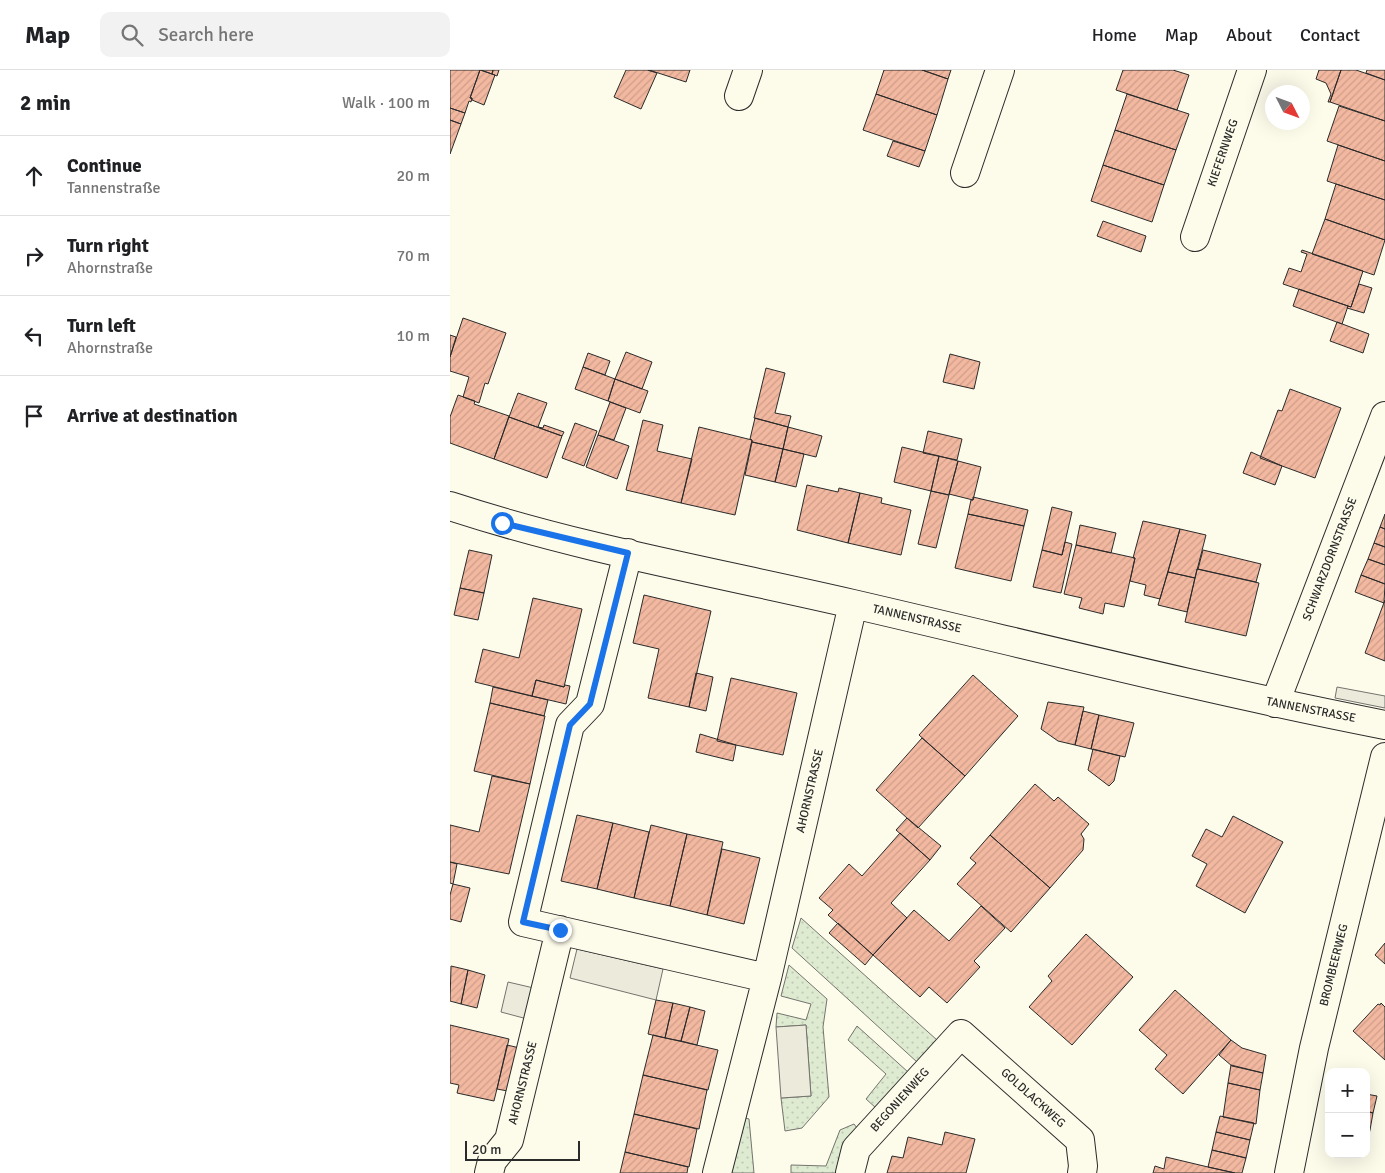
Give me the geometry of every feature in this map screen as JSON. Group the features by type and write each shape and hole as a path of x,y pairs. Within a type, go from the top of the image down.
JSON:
{"street":[{"path":"739,96 748,70"},
{"path":"965,173 1000,70"},
{"name":"KIEFERNWEG","path":"1195,237 1252,70"},
{"name":"SCHWARZDORNSTRASSE","path":"1275,703 1385,416"},
{"name":"TANNENSTRASSE","path":"450,506 502,523 628,553 1275,703 1385,725"},
{"path":"628,553 590,704 570,725 523,922 767,978"},
{"name":"AHORNSTRASSE","path":"718,1173 767,978 853,604"},
{"name":"BROMBEERWEG","path":"1289,1173 1314,1048 1385,758"},
{"name":"AHORNSTRASSE","path":"489,1173 492,1161 509,1140 560,930"},
{"name":"BEGONIENWEG","path":"850,1173 856,1149 961,1034"},
{"name":"GOLDLACKWEG","path":"961,1034 1080,1140 1084,1166 1082,1173"}],"green space":[{"path":"801,918 937,1040 917,1062 792,948"},
{"path":"789,965 827,999 823,1027 829,1097 802,1128 785,1131 781,1098 811,1096 806,1025 776,1027 777,1013 806,1020 811,1004 781,996"},
{"path":"857,1026 908,1072 876,1108 866,1099 886,1074 848,1040"},
{"path":"738,1116 749,1119 754,1173 724,1173"},
{"path":"854,1124 857,1128 842,1173 791,1173 791,1165 826,1166 840,1130"}],"shaded area":[{"path":"1337,687 1385,696 1385,708 1335,698"},
{"path":"577,949 663,969 656,1000 570,978"},
{"path":"508,982 538,989 531,1020 501,1012"},
{"path":"806,1025 811,1096 781,1098 776,1027"}],"building":[{"path":"450,70 480,70 470,98 472,98 471,102 469,101 465,113 450,108"},
{"path":"480,70 495,75 484,105 470,98"},
{"path":"481,70 493,70 492,74"},
{"path":"493,70 499,70 497,76 492,74"},
{"path":"626,70 647,70 657,73 641,109 614,97"},
{"path":"649,70 690,70 686,82"},
{"path":"884,70 922,70 948,79 937,115 876,94"},
{"path":"922,70 951,70 948,79"},
{"path":"1123,70 1173,70 1189,75 1177,110 1116,90"},
{"path":"1319,70 1341,70 1330,102 1328,102 1331,94 1326,83 1316,79"},
{"path":"1341,70 1356,70 1385,80 1385,121 1330,102"},
{"path":"1367,70 1385,70 1385,80 1366,73"},
{"path":"876,94 937,115 925,151 863,130"},
{"path":"1127,94 1189,114 1176,150 1115,130"},
{"path":"1339,106 1385,121 1385,161 1327,141"},
{"path":"450,108 465,113 461,124 450,120"},
{"path":"450,120 461,124 450,154"},
{"path":"1115,130 1176,150 1164,185 1103,165"},
{"path":"893,141 925,151 919,167 887,156"},
{"path":"1338,145 1385,161 1385,200 1327,181"},
{"path":"1103,165 1164,185 1152,222 1091,201"},
{"path":"1336,184 1385,200 1385,240 1325,219"},
{"path":"1325,219 1385,240 1374,275 1312,254"},
{"path":"1103,221 1146,236 1141,252 1097,236"},
{"path":"1302,250 1363,271 1351,307 1283,284 1289,268 1301,272 1307,254 1301,252"},
{"path":"1359,284 1372,288 1364,313 1347,308 1348,306 1351,307"},
{"path":"1299,289 1348,306 1342,324 1293,306"},
{"path":"463,318 506,333 488,384 485,383 479,403 463,397 469,377 450,371 450,357"},
{"path":"1337,322 1369,334 1363,353 1330,341"},
{"path":"450,335 456,337 450,357"},
{"path":"626,352 652,362 642,389 615,379"},
{"path":"588,353 610,361 605,375 583,367"},
{"path":"950,354 980,362 974,389 943,382"},
{"path":"583,367 615,379 608,401 575,389"},
{"path":"766,368 785,373 775,413 791,416 788,427 754,418"},
{"path":"615,379 648,391 640,413 608,401"},
{"path":"1290,389 1341,408 1315,478 1260,458 1278,410 1282,411"},
{"path":"518,393 547,403 538,427 543,428 544,425 564,432 562,436 509,417"},
{"path":"458,395 475,401 474,404 509,416 494,459 450,443 450,417"},
{"path":"610,402 626,408 614,440 598,435"},
{"path":"509,417 562,436 547,478 494,459"},
{"path":"755,418 788,427 783,449 752,442 750,439"},
{"path":"643,420 663,425 657,451 692,459 681,503 626,490"},
{"path":"575,423 597,431 584,466 562,458"},
{"path":"699,427 752,440 735,515 681,503"},
{"path":"788,427 822,436 816,457 783,449"},
{"path":"928,431 962,439 957,460 923,453"},
{"path":"598,435 629,446 617,479 586,467"},
{"path":"752,442 783,449 775,482 745,475"},
{"path":"902,447 939,456 931,491 894,482"},
{"path":"783,449 804,454 796,487 775,482"},
{"path":"1251,452 1282,466 1275,485 1243,473"},
{"path":"939,456 958,461 949,495 931,491"},
{"path":"958,461 981,467 973,500 949,494"},
{"path":"807,485 838,492 839,488 860,493 848,543 797,530"},
{"path":"931,491 949,495 936,548 918,544"},
{"path":"860,493 882,498 881,503 911,510 901,555 848,543"},
{"path":"973,497 1028,510 1024,526 968,514"},
{"path":"1052,507 1072,512 1062,555 1042,550"},
{"path":"968,514 1024,526 1011,581 955,568"},
{"path":"1385,514 1385,529 1380,527"},
{"path":"1143,521 1180,529 1160,599 1144,595 1146,585 1130,581 1135,558 1133,558"},
{"path":"1080,525 1116,533 1111,553 1076,545"},
{"path":"1380,527 1385,529 1385,547 1374,543"},
{"path":"1180,529 1206,535 1195,578 1168,572"},
{"path":"1065,542 1072,544 1061,593 1033,587 1042,550 1062,555"},
{"path":"1374,543 1385,547 1385,565 1368,559"},
{"path":"1076,545 1135,558 1124,607 1105,603 1103,614 1079,608 1082,598 1064,594"},
{"path":"469,550 492,555 484,593 460,588"},
{"path":"1203,550 1261,564 1256,582 1198,569"},
{"path":"1368,559 1385,565 1385,584 1361,575"},
{"path":"1197,569 1259,583 1246,636 1185,622"},
{"path":"1168,572 1195,578 1187,612 1158,605"},
{"path":"1361,575 1385,584 1384,603 1355,592"},
{"path":"460,588 484,593 478,620 454,615"},
{"path":"644,595 711,611 689,707 648,698 659,649 633,643"},
{"path":"533,598 582,609 564,687 536,680 532,696 475,682 483,649 519,658"},
{"path":"1385,600 1385,661 1365,653"},
{"path":"696,673 713,677 706,711 689,707"},
{"path":"973,675 1018,716 965,776 919,735"},
{"path":"731,678 797,693 783,755 717,741"},
{"path":"536,680 564,687 565,685 570,686 566,704 532,696"},
{"path":"493,687 548,700 544,716 490,703"},
{"path":"1048,702 1084,707 1075,745 1058,741 1041,729"},
{"path":"490,703 545,716 530,784 474,771"},
{"path":"1083,711 1099,715 1091,749 1075,745"},
{"path":"1099,715 1134,723 1125,757 1091,749"},
{"path":"700,734 736,745 733,761 696,752"},
{"path":"922,738 965,776 918,828 876,790"},
{"path":"1093,749 1120,756 1114,781 1109,786 1088,770"},
{"path":"492,776 530,784 509,874 450,862 450,825 479,832"},
{"path":"1035,784 1054,801 1058,797 1089,824 1081,834 1084,839 1083,850 1050,888 990,835"},
{"path":"577,815 613,823 597,889 561,881"},
{"path":"1233,816 1283,842 1245,913 1196,886 1207,864 1192,856 1206,829 1222,837"},
{"path":"907,818 941,846 930,860 896,830"},
{"path":"613,823 649,832 634,898 597,889"},
{"path":"651,825 687,834 670,906 634,898"},
{"path":"900,833 930,860 891,903 907,918 873,955 828,915 833,910 819,898 849,864 862,876"},
{"path":"687,834 723,842 707,915 670,906"},
{"path":"990,835 1050,888 1011,932 957,884 976,863 970,858"},
{"path":"722,849 760,858 744,924 707,915"},
{"path":"450,862 457,864 453,884 450,883"},
{"path":"453,884 470,888 461,922 450,919 450,895"},
{"path":"981,906 1005,928 974,961 980,967 947,1003 929,987 920,997 873,955 914,910 949,941"},
{"path":"838,923 873,955 865,965 829,933"},
{"path":"1086,934 1133,977 1072,1045 1029,1007 1052,981 1048,976"},
{"path":"1385,943 1385,964 1375,955"},
{"path":"451,966 468,970 461,1004 450,1001"},
{"path":"468,970 485,975 477,1008 461,1004"},
{"path":"1175,990 1231,1040 1183,1094 1155,1069 1167,1055 1139,1030"},
{"path":"656,1000 673,1003 665,1038 648,1034"},
{"path":"673,1003 690,1007 681,1041 665,1038"},
{"path":"1381,1003 1385,1007 1385,1060 1353,1031"},
{"path":"690,1007 705,1011 697,1045 681,1041"},
{"path":"450,1025 509,1039 494,1101 457,1093 459,1085 450,1083"},
{"path":"653,1035 718,1050 708,1090 643,1075"},
{"path":"1231,1040 1242,1048 1266,1055 1263,1073 1232,1066 1219,1055"},
{"path":"507,1045 524,1049 513,1092 497,1089"},
{"path":"1231,1065 1263,1073 1260,1090 1228,1083"},
{"path":"643,1075 707,1090 699,1129 634,1114"},
{"path":"1228,1083 1260,1090 1256,1124 1223,1117"},
{"path":"1370,1095 1377,1096 1373,1113 1370,1112"},
{"path":"1370,1112 1373,1113 1370,1130"},
{"path":"634,1114 697,1129 689,1167 625,1152"},
{"path":"1220,1116 1254,1123 1250,1140 1216,1132"},
{"path":"945,1132 975,1139 966,1173 887,1173 892,1156 903,1158 908,1137 942,1145"},
{"path":"1216,1132 1250,1140 1246,1158 1212,1150"},
{"path":"1212,1150 1246,1158 1242,1173 1208,1167"},
{"path":"625,1152 688,1167 687,1173 620,1173"},
{"path":"1166,1157 1235,1173 1153,1173 1155,1166 1164,1169"}],"route":[{"path":"502,523 628,553 590,704 570,725 523,922 560,930"}]}
